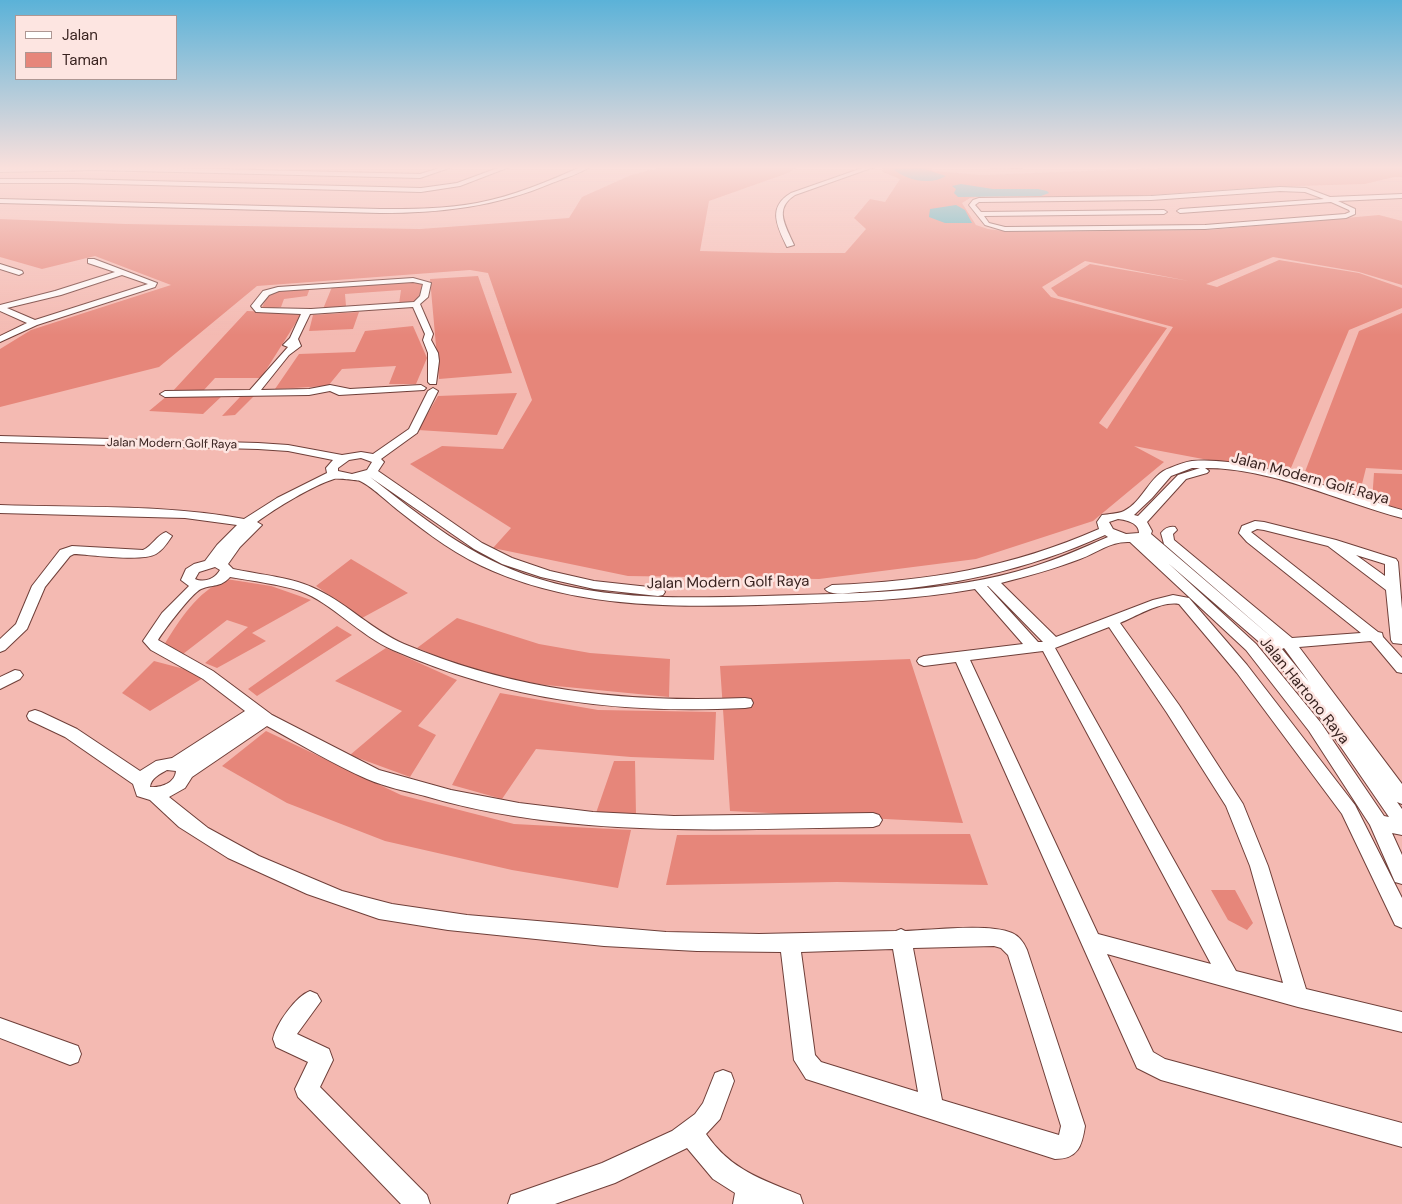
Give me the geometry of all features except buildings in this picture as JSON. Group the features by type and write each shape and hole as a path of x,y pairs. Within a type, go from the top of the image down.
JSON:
{"street":[{"path":"781,222 790,245"},
{"path":"987,222 990,226 1006,229 1205,227 1267,222"},
{"path":"0,339 34,323 116,298 153,283 91,262"},
{"path":"0,266 20,273"},
{"path":"0,308 58,293 122,272"},
{"path":"424,281 427,283 424,297 416,304 307,312 260,310 256,306 266,292 278,289 424,281"},
{"path":"219,567 250,524 265,510 338,472 366,474 377,467 378,462 375,458 413,431 433,387 434,361 427,340 418,335 425,327 416,304"},
{"path":"0,308 34,323"},
{"path":"252,394 286,353 296,346 294,339 307,312"},
{"path":"165,394 309,392 327,394 348,391 421,388 422,385 433,387"},
{"name":"Jalan Modern Golf Raya","path":"0,439 258,446 306,450 343,458 361,455 375,458"},
{"name":"Jalan Modern Golf Raya","path":"0,445 280,454 338,472"},
{"path":"338,472 343,458"},
{"name":"Jalan Modern Golf Raya","path":"1125,516 1146,498 1171,471 1182,466 1199,464 1242,468 1271,475 1402,514"},
{"name":"Jalan Modern Golf Raya","path":"366,474 465,553 498,569 538,583 589,594 640,601 695,602 883,597 985,584 1024,575 1088,553 1135,533 1182,477 1202,471 1245,476 1402,520"},
{"name":"Jalan Modern Golf Raya","path":"366,474 478,546 507,561 546,574 594,585 642,591 704,593 844,588 932,582 1014,566 1075,546 1107,530"},
{"path":"0,509 186,514 250,524"},
{"path":"1112,516 1125,516 1135,533 1107,530 1103,526 1103,522 1106,518 1112,516"},
{"path":"1251,647 1374,636 1400,640 1391,562 1332,544 1255,525 1246,529 1245,533 1251,540 1374,636 1402,668"},
{"path":"1171,530 1167,533 1168,540 1288,644 1402,797"},
{"name":"Jalan Hartono Raya","path":"1135,533 1270,644 1334,724 1402,823"},
{"name":"Jalan Hartono Raya","path":"1135,533 1251,647 1315,727 1378,822 1402,876"},
{"path":"0,647 22,626 39,586 65,553 72,550 146,554 154,550 166,536"},
{"path":"1332,544 1393,588"},
{"path":"219,567 223,576 203,584 167,616 150,641 156,647 208,675 261,715 374,775 450,796 519,810 593,819 674,823 873,820"},
{"path":"203,584 188,580 190,573 219,567 304,588 315,592 362,628 435,664 525,689 603,701 669,705 745,703"},
{"path":"985,584 1045,646 1230,979"},
{"path":"924,661 1045,646 1173,599 1179,599 1186,603 1242,669 1348,810 1379,869 1402,919"},
{"path":"1112,621 1173,709 1234,804 1259,866 1298,997"},
{"path":"961,657 1145,1060 1170,1072 1402,1135"},
{"path":"0,684 15,675"},
{"path":"180,768 183,780 176,787 156,794 143,791 142,781 156,768 180,768 261,715"},
{"path":"35,716 71,733 142,781"},
{"path":"156,794 168,808 204,836 235,855 319,891 390,913 435,920 602,938 728,944 901,938 994,937 1007,940 1017,950 1073,1126 1071,1139 1065,1147 1055,1147 814,1071 805,1060 802,1047 790,943"},
{"path":"1378,822 1402,828"},
{"path":"901,938 932,1109"},
{"path":"1091,941 1298,997 1402,1022"},
{"path":"310,1001 285,1033 284,1039 322,1059 306,1089 418,1204"},
{"path":"2,1031 70,1054"},
{"path":"520,1204 606,1174 666,1147 703,1122 712,1111 722,1081"},
{"path":"690,1132 704,1153 747,1196 791,1204"}],"green space":[{"path":"0,222 420,229 512,222 705,222 700,251 845,253 866,229 859,222 974,222 976,225 988,229 1012,232 1209,230 1298,222 1402,222 1402,285 1359,272 1273,257 1206,284 1217,287 1279,260 1359,273 1402,288 1402,308 1349,330 1288,475 1134,446 1164,462 1093,521 976,559 819,579 628,576 493,548 511,528 410,464 442,446 503,449 532,400 488,273 470,270 257,286 159,367 0,407 0,349 31,330 171,285 95,256 42,269 0,257","holes":["1085,261 1189,281 1090,264 1051,288 1058,296 1173,327 1107,429 1099,423 1167,328 1051,297 1042,287"]},
{"path":"478,276 512,373 439,379 430,279"},
{"path":"412,281 421,282 424,285 416,302 399,304 401,290 345,294 346,306 323,309 332,287"},
{"path":"310,288 307,296 284,299 281,307 261,309 270,292"},
{"path":"247,311 302,313 261,378 215,378 203,391 172,392"},
{"path":"359,312 353,329 309,331 313,315"},
{"path":"1402,313 1402,470 1366,468 1360,492 1303,477 1359,331"},
{"path":"413,326 427,358 416,384 389,384 396,366 342,369 328,386 275,389 299,354 355,352 365,331"},
{"path":"517,393 497,435 418,430 438,396"},
{"path":"167,396 222,396 203,414 149,411"},
{"path":"254,396 235,415 222,416 240,397"},
{"path":"1374,473 1402,474 1402,509 1372,501"},
{"path":"351,559 408,593 362,618 316,586"},
{"path":"226,579 271,586 311,600 252,633 266,641 217,668 205,663 248,627 227,620 183,654 164,645 190,607 206,591"},
{"path":"457,618 539,644 590,653 670,659 669,697 504,679 446,660 417,648"},
{"path":"337,626 352,635 257,696 248,689"},
{"path":"386,648 457,680 418,726 436,735 410,777 350,755 402,711 335,681"},
{"path":"910,659 963,823 730,811 720,666"},
{"path":"154,661 188,670 203,678 150,711 122,693"},
{"path":"500,693 598,710 716,712 714,760 631,757 536,749 502,799 452,785"},
{"path":"266,731 401,795 514,824 631,830 618,888 512,870 385,841 287,803 222,766"},
{"path":"614,761 635,761 636,815 596,813"},
{"path":"970,834 988,885 837,882 666,885 677,835"},
{"path":"1211,890 1235,890 1253,923 1247,930 1228,920"}],"water":[{"path":"943,222 972,223 945,223"}]}
